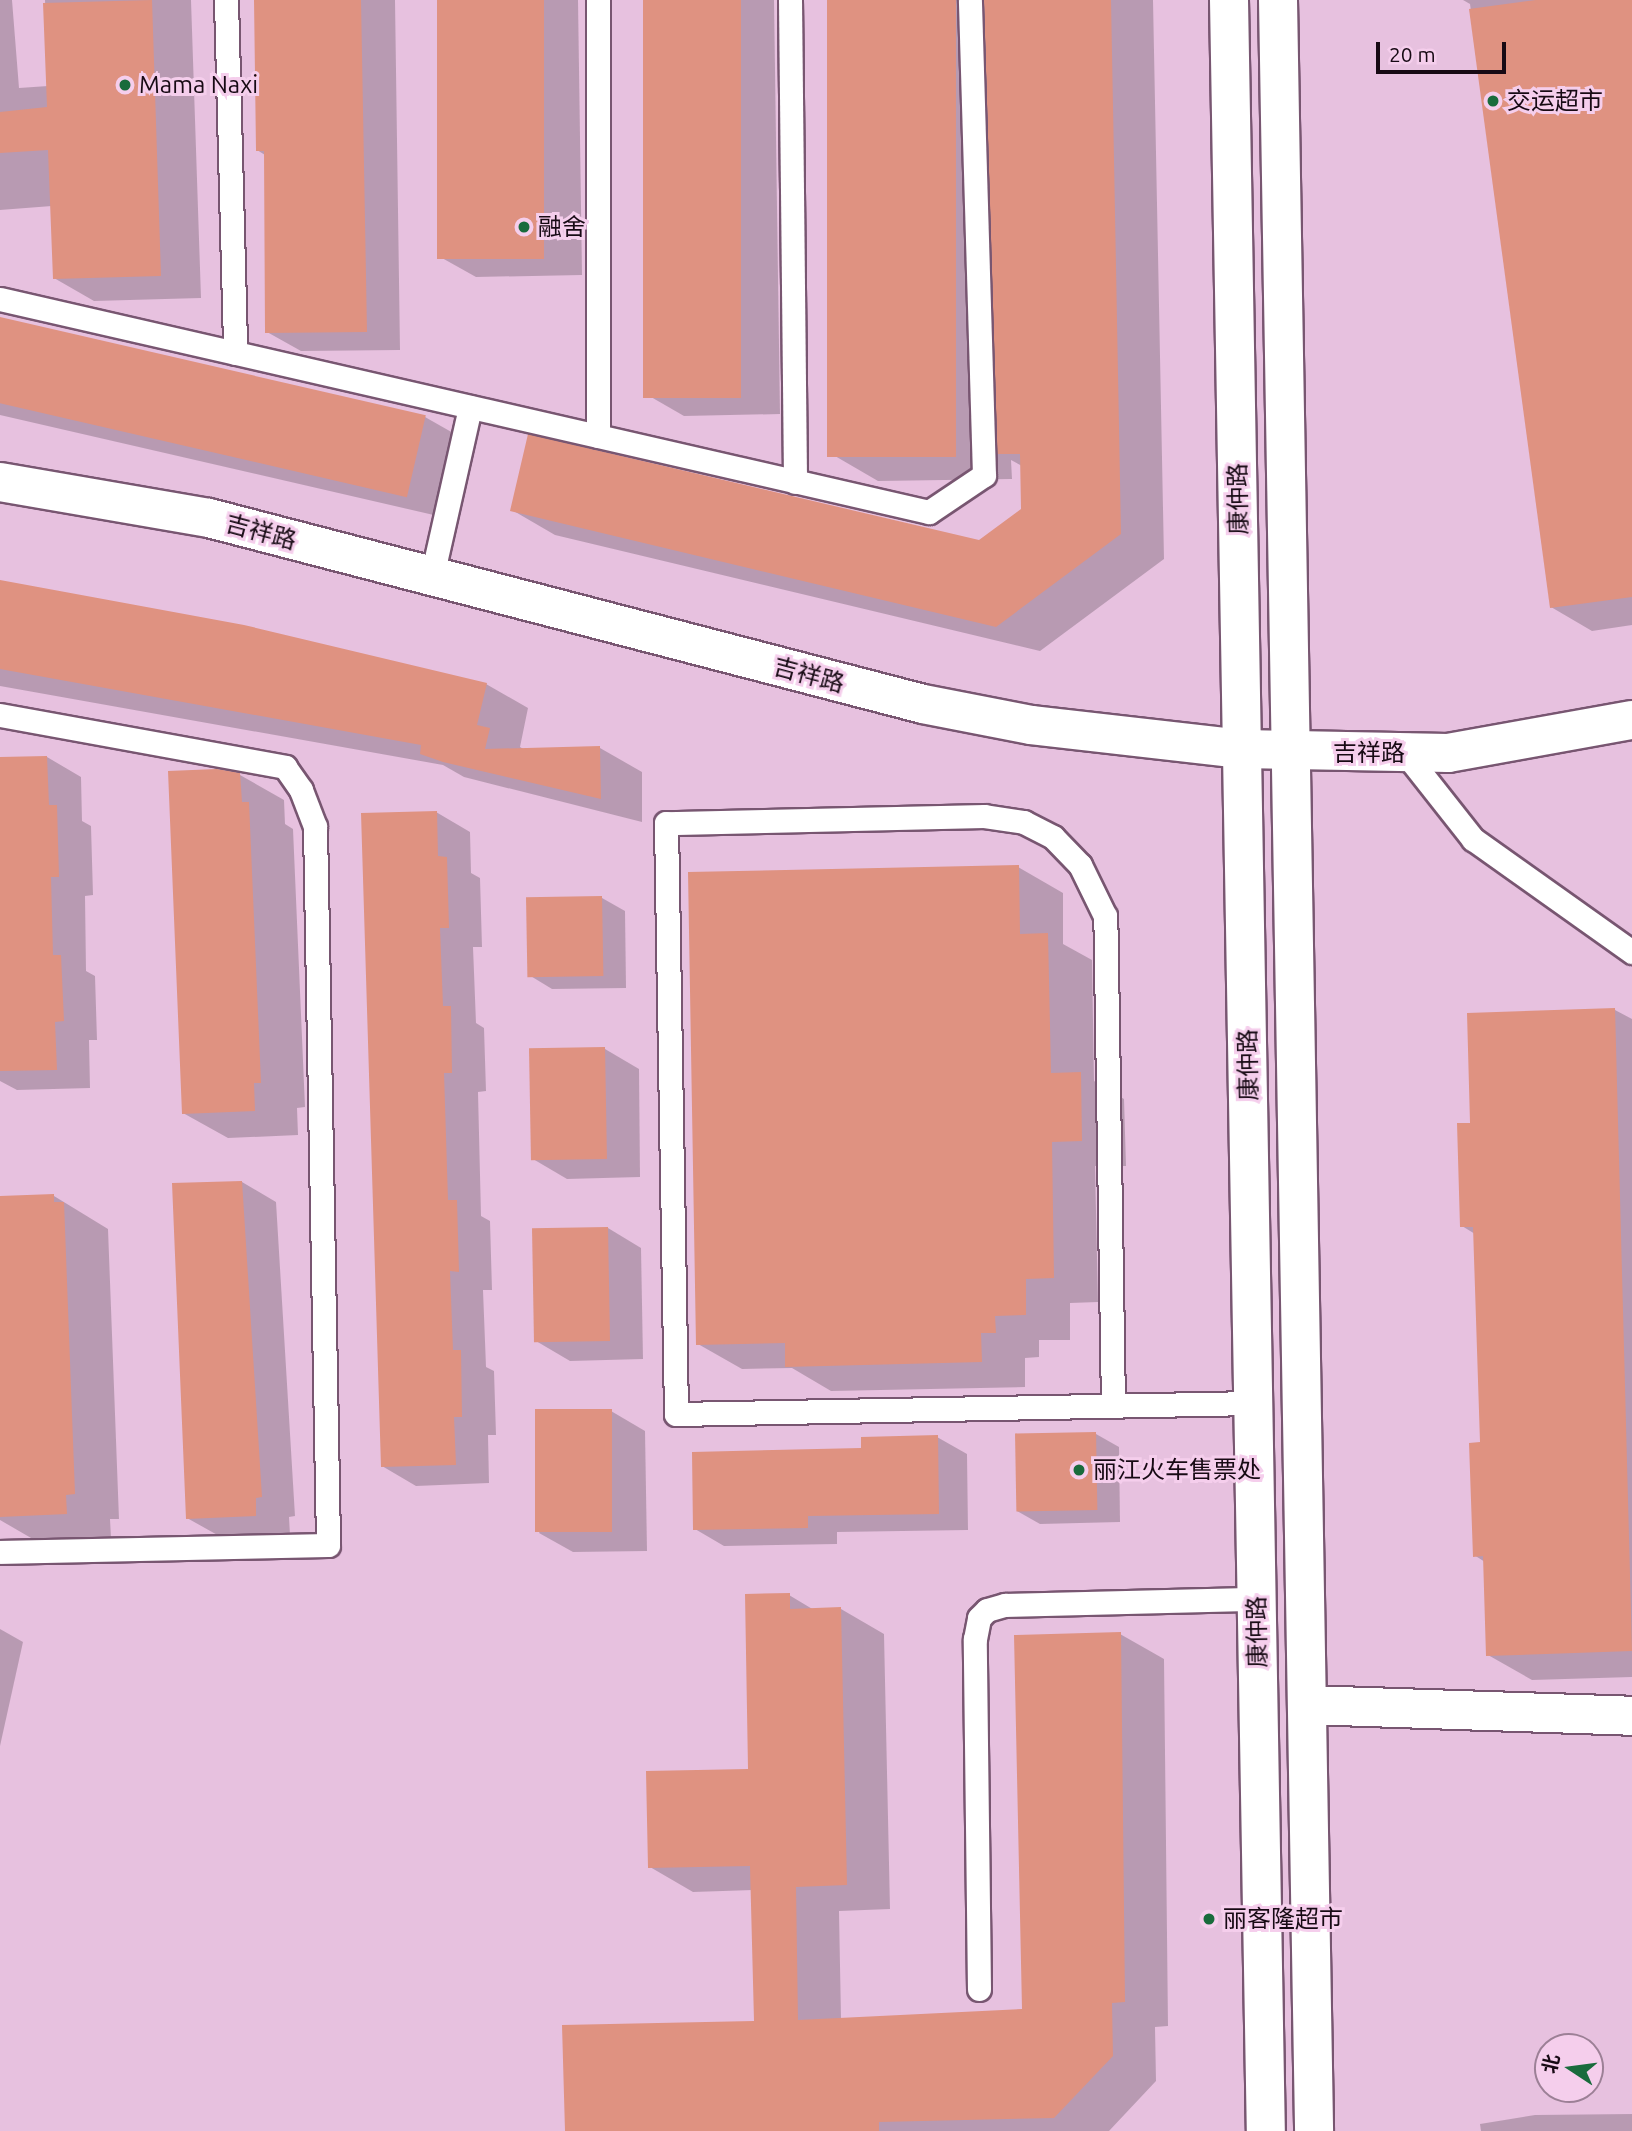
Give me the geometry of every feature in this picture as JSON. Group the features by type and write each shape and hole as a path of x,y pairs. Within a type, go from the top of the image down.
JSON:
{"main road":[{"name":"康仲路","path":"1229,0 1266,2131"},
{"name":"康仲路","path":"1278,0 1314,2131"},
{"name":"吉祥路","path":"0,482 209,518 923,704 1044,727 1242,749 1448,753 1632,720"},
{"path":"1307,1705 1632,1716"}],"lane":[{"path":"226,0 235,353"},
{"path":"598,0 598,436"},
{"path":"790,0 795,482"},
{"path":"0,299 929,512 984,475 970,0"},
{"path":"432,576 470,407"},
{"path":"0,715 285,767 315,826 328,1545 0,1552"},
{"path":"1405,753 1473,839 1632,952"},
{"path":"1112,1406 1105,916 1080,865 1053,837 1024,822 984,816 666,823 676,1414 1112,1406 1253,1403"},
{"path":"979,1989 975,1639 979,1618 987,1610 1005,1605 1257,1599"}],"building":[{"path":"152,0 161,276 53,279 48,150 0,153 0,112 47,107 43,3"},
{"path":"254,0 361,0 367,332 265,333 264,151 256,151"},
{"path":"437,0 544,0 544,259 437,259"},
{"path":"643,0 741,0 741,398 643,398"},
{"path":"827,0 956,0 956,457 827,457"},
{"path":"984,0 1111,0 1121,534 996,627 510,511 528,434 979,540 1021,509 1020,454 997,454"},
{"path":"1536,0 1632,0 1632,597 1550,608 1469,9"},
{"path":"0,317 426,415 407,497 0,403"},
{"path":"0,580 244,625 487,683 477,725 490,728 485,749 600,746 601,799 443,762 420,754 421,745 0,669"},
{"path":"47,756 49,805 57,805 59,877 51,877 53,955 61,955 64,1021 55,1022 57,1070 0,1071 0,757"},
{"path":"217,769 240,773 242,802 249,802 261,1083 254,1083 255,1111 182,1114 168,771"},
{"path":"437,811 438,856 447,857 449,928 440,928 443,1006 451,1006 452,1073 444,1073 448,1200 457,1200 459,1272 450,1271 453,1350 461,1350 462,1417 454,1417 456,1465 381,1467 361,813"},
{"path":"1019,865 1020,934 1048,933 1051,1073 1081,1072 1082,1141 1052,1142 1054,1278 1026,1279 1026,1315 995,1316 996,1333 981,1333 982,1362 785,1367 785,1343 696,1345 688,872"},
{"path":"602,896 603,976 527,977 526,897"},
{"path":"1615,1008 1632,1651 1486,1656 1483,1556 1473,1557 1469,1443 1480,1442 1473,1227 1460,1227 1457,1123 1470,1123 1467,1013"},
{"path":"605,1047 607,1159 531,1160 529,1048"},
{"path":"242,1181 262,1497 256,1498 256,1516 186,1519 172,1183"},
{"path":"54,1194 54,1202 64,1202 75,1494 66,1495 67,1514 0,1517 0,1196"},
{"path":"608,1227 610,1341 534,1342 532,1228"},
{"path":"535,1409 612,1409 612,1532 535,1532"},
{"path":"1096,1432 1097,1510 1016,1511 1015,1433"},
{"path":"938,1435 939,1514 808,1516 808,1528 693,1530 692,1452 861,1448 861,1437"},
{"path":"790,1593 790,1609 841,1607 847,1885 796,1887 798,2020 1022,2009 1014,1635 1121,1632 1125,2002 1112,2003 1113,2056 1054,2118 879,2122 879,2131 565,2131 562,2025 754,2021 750,1866 648,1868 646,1771 748,1769 745,1594"}],"place":[{"name":"Mama Naxi","path":"125,85"},
{"name":"交运超市","path":"1493,101"},
{"name":"融舍","path":"524,227"},
{"name":"丽江火车售票处","path":"1079,1470"},
{"name":"丽客隆超市","path":"1209,1919"}]}
